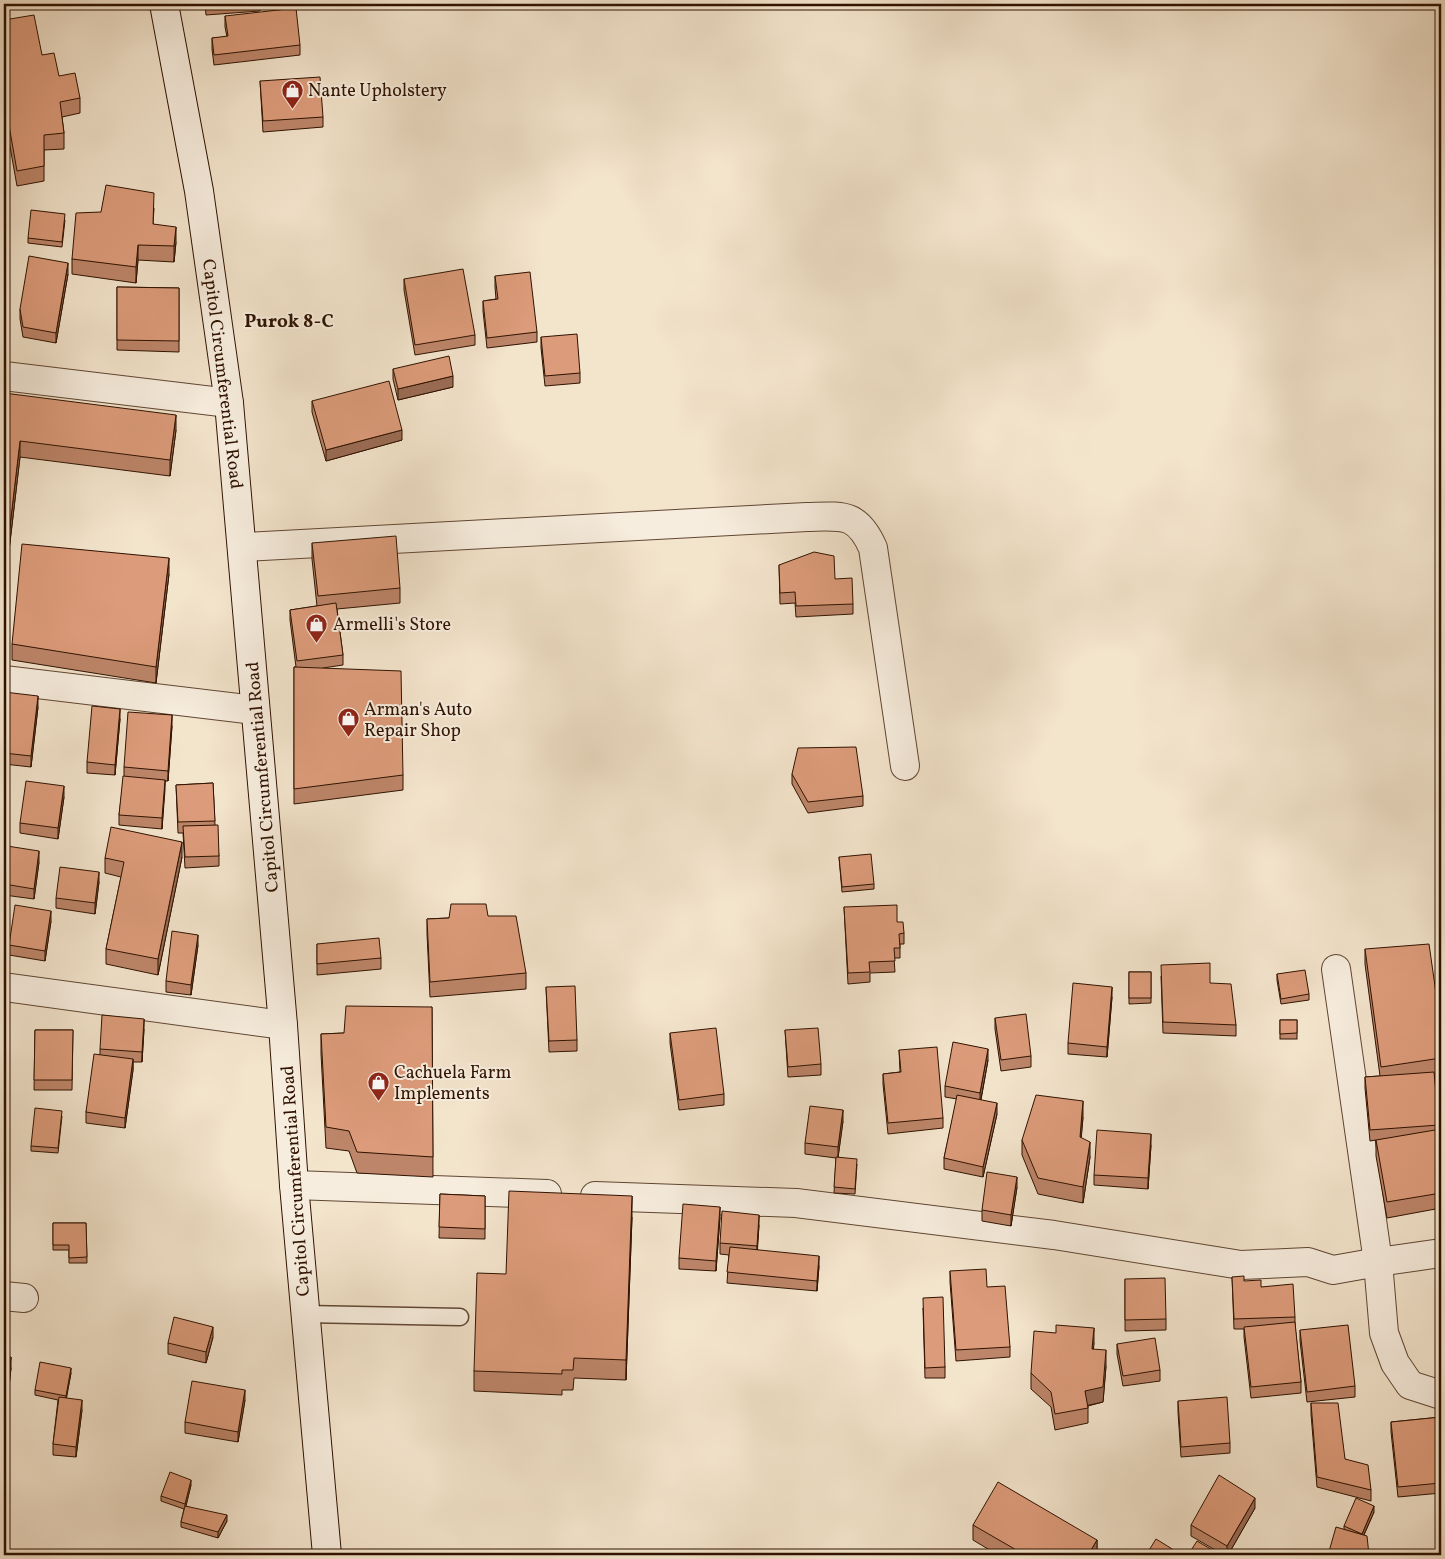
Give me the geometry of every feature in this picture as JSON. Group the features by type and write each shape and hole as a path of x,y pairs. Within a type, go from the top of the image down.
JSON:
{"street":[{"name":"Capitol Circumferential Road","path":"164,4 199,191 230,403 283,1026 294,1185 327,1555"},
{"path":"4,376 230,403"},
{"path":"243,547 807,517 835,516 852,520 866,532 873,548 906,766"},
{"path":"4,680 256,710"},
{"path":"1336,968 1378,1262 1384,1333 1395,1363 1410,1385 1441,1395"},
{"path":"4,987 283,1026"},
{"path":"294,1185 796,1203 1054,1235 1241,1264 1308,1262 1333,1270 1441,1253"}],"lane":[{"path":"305,1314 460,1317"}],"building":[{"path":"296,8 300,45 214,55 212,38 228,36 225,16"},
{"path":"34,15 42,55 54,53 59,76 75,73 80,98 60,102 64,133 44,135 44,166 17,171 4,97 4,20"},
{"name":"Nante Upholstery","path":"320,77 323,117 263,121 260,81"},
{"path":"106,185 154,193 153,224 176,227 174,246 138,245 136,267 72,259 76,213 101,212"},
{"path":"31,210 65,214 62,242 28,238"},
{"path":"29,256 68,263 56,333 23,327 20,309"},
{"path":"463,269 475,335 415,345 404,279"},
{"path":"530,272 537,332 487,338 483,301 498,299 495,276"},
{"path":"117,287 179,288 179,341 117,340"},
{"path":"577,334 580,373 545,376 541,337"},
{"path":"449,356 453,376 398,389 393,369"},
{"path":"389,381 402,430 326,450 312,401"},
{"path":"4,393 176,415 170,460 20,441 8,543 4,543"},
{"path":"396,536 400,588 318,596 312,543"},
{"path":"22,544 169,558 156,667 12,644"},
{"path":"814,552 834,556 835,579 852,578 853,604 796,606 795,592 780,593 779,565"},
{"path":"4,553 8,553 4,595"},
{"name":"Armelli's Store","path":"336,603 343,655 297,661 290,610"},
{"name":"Arman's Auto Repair Shop","path":"294,667 401,671 403,775 294,789"},
{"path":"4,692 38,696 31,756 4,753"},
{"path":"92,706 120,709 115,765 87,762"},
{"path":"128,712 172,715 168,771 124,767"},
{"path":"856,747 863,796 808,802 792,774 798,748"},
{"path":"123,776 165,780 162,818 119,815"},
{"path":"26,781 64,786 58,828 20,823"},
{"path":"213,783 215,821 178,822 176,785"},
{"path":"218,825 219,856 185,857 183,826"},
{"path":"111,827 182,842 158,959 106,949 124,862 105,858"},
{"path":"7,846 39,851 34,889 4,884"},
{"path":"871,854 874,884 842,887 839,857"},
{"path":"60,867 99,872 95,903 56,898"},
{"path":"451,904 486,904 488,916 516,916 526,973 430,982 427,919 449,918"},
{"path":"15,905 51,911 45,951 9,945"},
{"path":"897,905 897,922 903,922 904,933 899,934 900,948 894,948 895,961 869,962 870,972 848,973 844,907"},
{"path":"172,931 198,935 191,985 166,981"},
{"path":"379,938 381,958 317,964 317,944"},
{"path":"1429,944 1441,1028 1441,1058 1381,1067 1365,949"},
{"path":"1210,963 1210,983 1231,984 1236,1025 1163,1022 1161,965"},
{"path":"1305,970 1309,994 1281,999 1277,974"},
{"path":"1129,972 1151,972 1151,998 1129,998"},
{"path":"1073,983 1112,987 1107,1047 1068,1043"},
{"path":"575,986 577,1040 549,1041 546,987"},
{"name":"Cachuela Farm Implements","path":"346,1006 432,1007 433,1157 357,1152 349,1131 326,1127 321,1034 344,1033"},
{"path":"1026,1014 1031,1056 1001,1060 995,1018"},
{"path":"102,1015 144,1019 142,1052 100,1049"},
{"path":"1280,1020 1297,1020 1297,1033 1280,1034"},
{"path":"716,1028 724,1094 679,1100 670,1033"},
{"path":"818,1028 821,1064 788,1067 785,1030"},
{"path":"35,1030 73,1030 72,1080 34,1080"},
{"path":"953,1042 988,1049 980,1093 945,1086"},
{"path":"937,1047 943,1118 888,1123 883,1074 901,1072 899,1050"},
{"path":"94,1054 133,1059 125,1118 86,1112"},
{"path":"1434,1072 1439,1125 1370,1130 1365,1077"},
{"path":"957,1095 997,1103 983,1167 944,1158"},
{"path":"1036,1095 1083,1101 1080,1137 1090,1142 1083,1187 1038,1178 1022,1140"},
{"path":"810,1106 843,1110 838,1147 805,1143"},
{"path":"35,1108 62,1111 58,1148 31,1146"},
{"path":"1441,1129 1441,1193 1387,1202 1376,1140"},
{"path":"1097,1130 1151,1134 1148,1178 1094,1175"},
{"path":"836,1157 857,1159 855,1189 834,1187"},
{"path":"987,1172 1017,1177 1011,1215 982,1210"},
{"path":"509,1191 632,1196 626,1360 574,1358 573,1370 562,1370 562,1374 474,1371 477,1273 506,1274"},
{"path":"440,1194 485,1196 485,1229 439,1227"},
{"path":"683,1204 720,1207 716,1261 679,1258"},
{"path":"722,1211 759,1215 757,1246 720,1243"},
{"path":"53,1223 86,1223 87,1257 69,1258 69,1245 53,1245"},
{"path":"730,1247 819,1256 817,1281 727,1272"},
{"path":"986,1269 987,1287 1005,1286 1010,1347 956,1350 950,1271"},
{"path":"1244,1276 1244,1281 1261,1280 1261,1287 1293,1284 1295,1317 1234,1319 1232,1277"},
{"path":"1165,1278 1166,1319 1125,1320 1125,1279"},
{"path":"943,1297 945,1367 925,1368 923,1298"},
{"path":"174,1317 213,1327 206,1352 168,1343"},
{"path":"1295,1322 1301,1382 1251,1387 1244,1327"},
{"path":"1056,1325 1094,1328 1092,1349 1106,1350 1103,1387 1085,1391 1088,1408 1055,1414 1051,1392 1031,1373 1034,1331 1056,1333"},
{"path":"1348,1325 1355,1386 1307,1392 1300,1330"},
{"path":"1155,1338 1160,1370 1123,1376 1117,1344"},
{"path":"4,1356 11,1357 5,1413 4,1413"},
{"path":"40,1362 71,1368 66,1396 35,1390"},
{"path":"192,1381 245,1390 238,1432 185,1422"},
{"path":"59,1397 82,1400 76,1447 53,1444"},
{"path":"1227,1397 1230,1443 1181,1447 1178,1401"},
{"path":"1311,1403 1338,1403 1345,1459 1368,1465 1371,1490 1317,1477"},
{"path":"1441,1417 1441,1483 1398,1487 1391,1422"},
{"path":"170,1472 191,1480 185,1504 161,1496"},
{"path":"1219,1475 1255,1498 1227,1546 1191,1525"},
{"path":"998,1482 1097,1540 1088,1555 1025,1555 973,1525"},
{"path":"1356,1498 1374,1506 1362,1534 1344,1526"},
{"path":"185,1506 227,1515 218,1532 181,1522"},
{"path":"1336,1527 1367,1536 1369,1555 1328,1555"},
{"path":"1156,1539 1182,1555 1146,1555"},
{"path":"1197,1541 1221,1555 1188,1555"}],"place":[{"name":"Nante Upholstery","path":"292,109"},
{"name":"Armelli's Store","path":"317,643"},
{"name":"Arman's Auto Repair Shop","path":"348,738"},
{"name":"Cachuela Farm Implements","path":"378,1101"}],"district":[{"name":"Purok 8-C","path":"289,320"}]}
